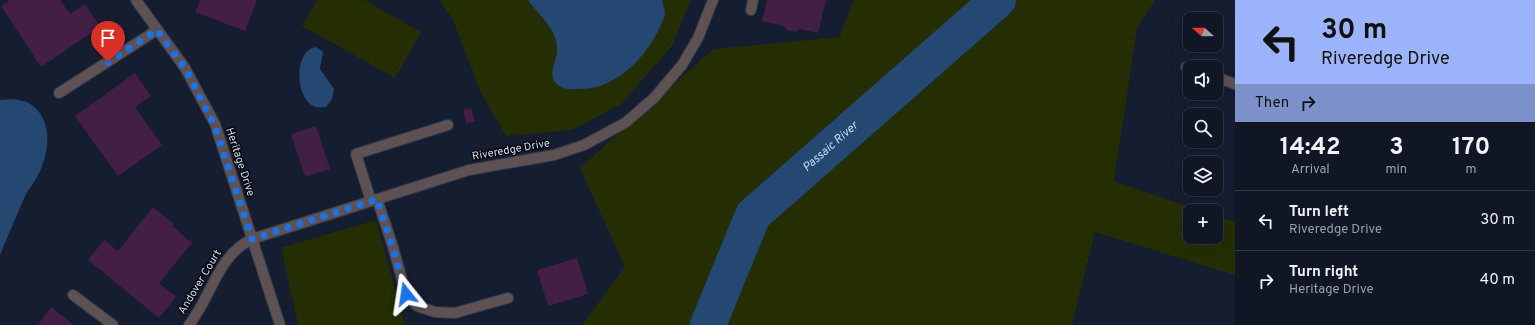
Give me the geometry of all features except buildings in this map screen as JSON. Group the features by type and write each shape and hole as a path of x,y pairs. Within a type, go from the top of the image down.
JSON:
{"street":[{"name":"Heritage Drive","path":"136,0 185,68 214,124 280,325"},
{"name":"Riveredge Drive","path":"252,239 469,170 554,155 584,144 625,122 654,98 682,65 698,38 712,0"},
{"path":"58,93 157,30"},
{"path":"1223,80 1235,84"},
{"path":"448,125 356,154 393,248 406,294 417,306 435,312 455,313 508,298"},
{"name":"Andover Court","path":"189,325 204,302 224,262 241,244 252,239"},
{"path":"73,295 113,325"}],"green space":[{"path":"317,0 364,0 421,32 395,78 302,26"},
{"path":"439,0 528,0 550,25 556,38 558,52 554,65 557,84 572,89 604,84 620,76 634,64 658,31 664,13 662,0 691,0 672,46 621,104 572,130 506,136 482,95 452,18"},
{"path":"854,0 1155,0 1137,28 1114,181 1183,205 1183,244 1223,244 1223,218 1235,222 1235,275 1095,232 1072,325 582,325 625,267 580,168 713,49 839,37"},
{"path":"376,220 405,325 298,325 281,248"}],"water":[{"path":"528,0 662,0 665,15 655,38 630,68 614,80 605,84 585,89 568,89 558,85 552,73 557,55 557,43 555,36"},
{"path":"315,47 323,52 320,69 334,89 332,99 326,107 317,107 309,103 304,96 299,77 303,58 308,51"},
{"path":"14,99 29,103 43,118 46,127 47,146 37,178 25,196 0,255 0,100"}],"waterway":[{"name":"Passaic River","path":"708,325 753,215 998,0"}],"route":[{"path":"108,62 157,30 185,68 214,124 252,239 377,199 406,294"}]}
